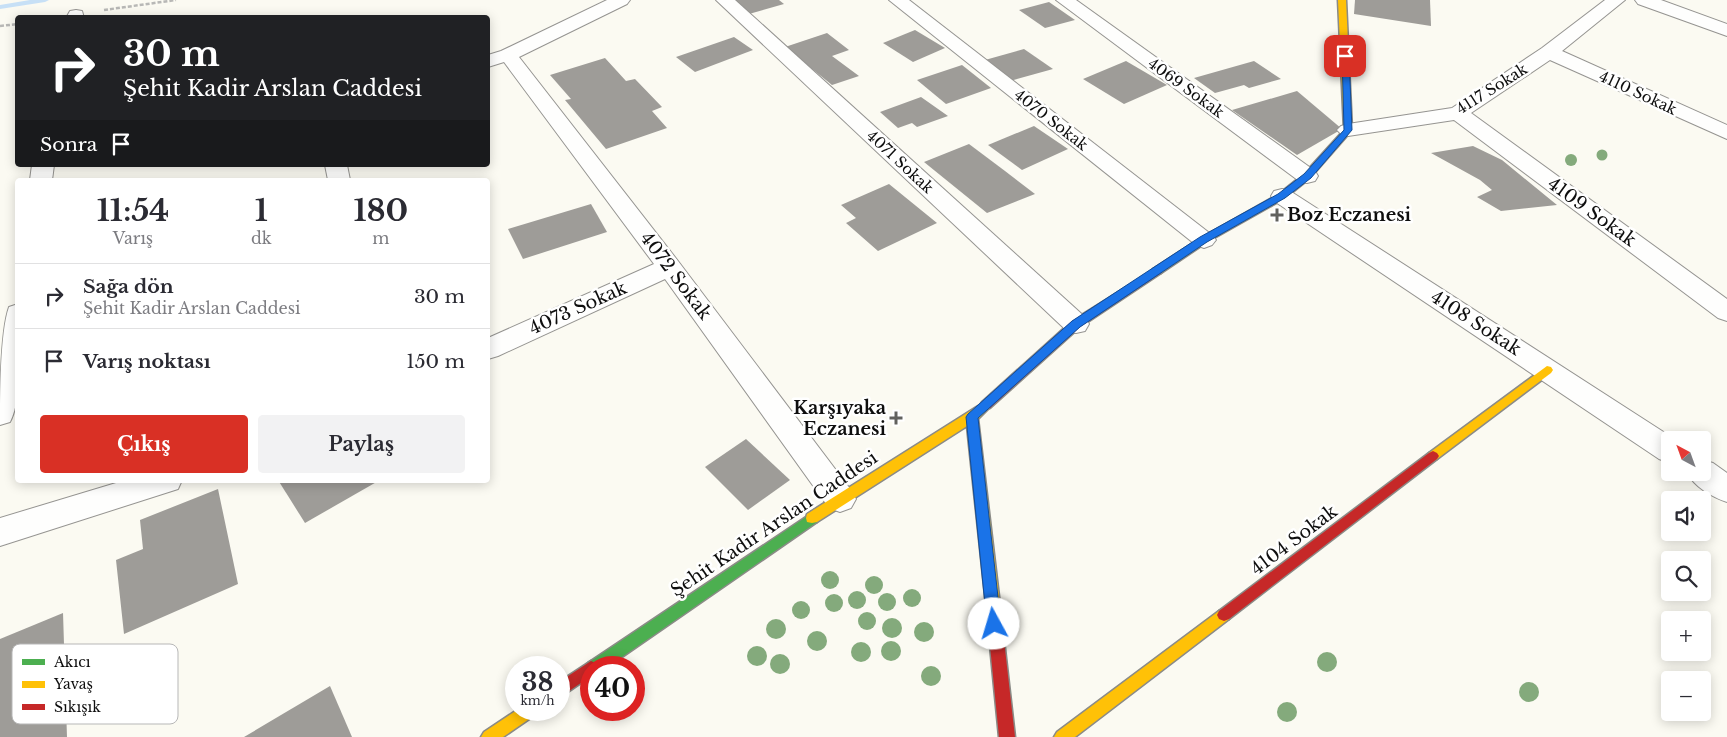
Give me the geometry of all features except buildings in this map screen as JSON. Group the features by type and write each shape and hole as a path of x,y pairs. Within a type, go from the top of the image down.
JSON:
{"street":[{"path":"498,58 621,0"},
{"name":"4071 Sokak","path":"725,0 1076,324"},
{"name":"4070 Sokak","path":"898,0 1204,240"},
{"name":"4069 Sokak","path":"1065,0 1307,176"},
{"path":"1342,0 1348,130"},
{"name":"4117 Sokak","path":"1348,130 1458,113 1549,52 1616,0"},
{"path":"1644,0 1727,30"},
{"name":"4110 Sokak","path":"1549,52 1727,133"},
{"name":"4072 Sokak","path":"498,58 669,267 840,499"},
{"name":"4109 Sokak","path":"1458,113 1727,312"},
{"name":"Şehit Kadir Arslan Caddesi","path":"610,656 840,499 972,417 1076,324 1204,240 1282,196 1307,176 1348,130"},
{"name":"4108 Sokak","path":"1282,196 1661,445"},
{"name":"4073 Sokak","path":"490,348 669,267"},
{"path":"0,414 15,330"},
{"name":"4104 Sokak","path":"1062,737 1547,370"},
{"path":"972,417 1007,737"},
{"path":"1711,478 1727,488"},
{"path":"0,532 157,483"}],"path":[{"path":"81,15 176,0"},
{"path":"0,26 15,24"}],"waterway":[{"path":"0,7 45,0"}],"traffic: fast":[{"path":"611,656 812,518"}],"traffic: slow":[{"path":"1157,271 1204,240 1282,196 1307,176 1348,130 1342,0"},
{"path":"1433,456 1547,370"},
{"path":"812,518 972,417 986,405"},
{"path":"972,417 993,605"},
{"path":"1062,737 1224,615"},
{"path":"489,737 513,721"}],"traffic: jam":[{"path":"986,405 1076,324 1157,271"},
{"path":"1224,615 1433,456"},
{"path":"993,605 1007,737"},
{"path":"570,683 580,676"}],"place":[{"name":"Boz Eczanesi","path":"1277,215"},
{"name":"Karşıyaka Eczanesi","path":"896,418"}],"route":[{"path":"994,624 972,417 1076,324 1204,240 1282,196 1307,176 1348,130 1345,56"}]}
